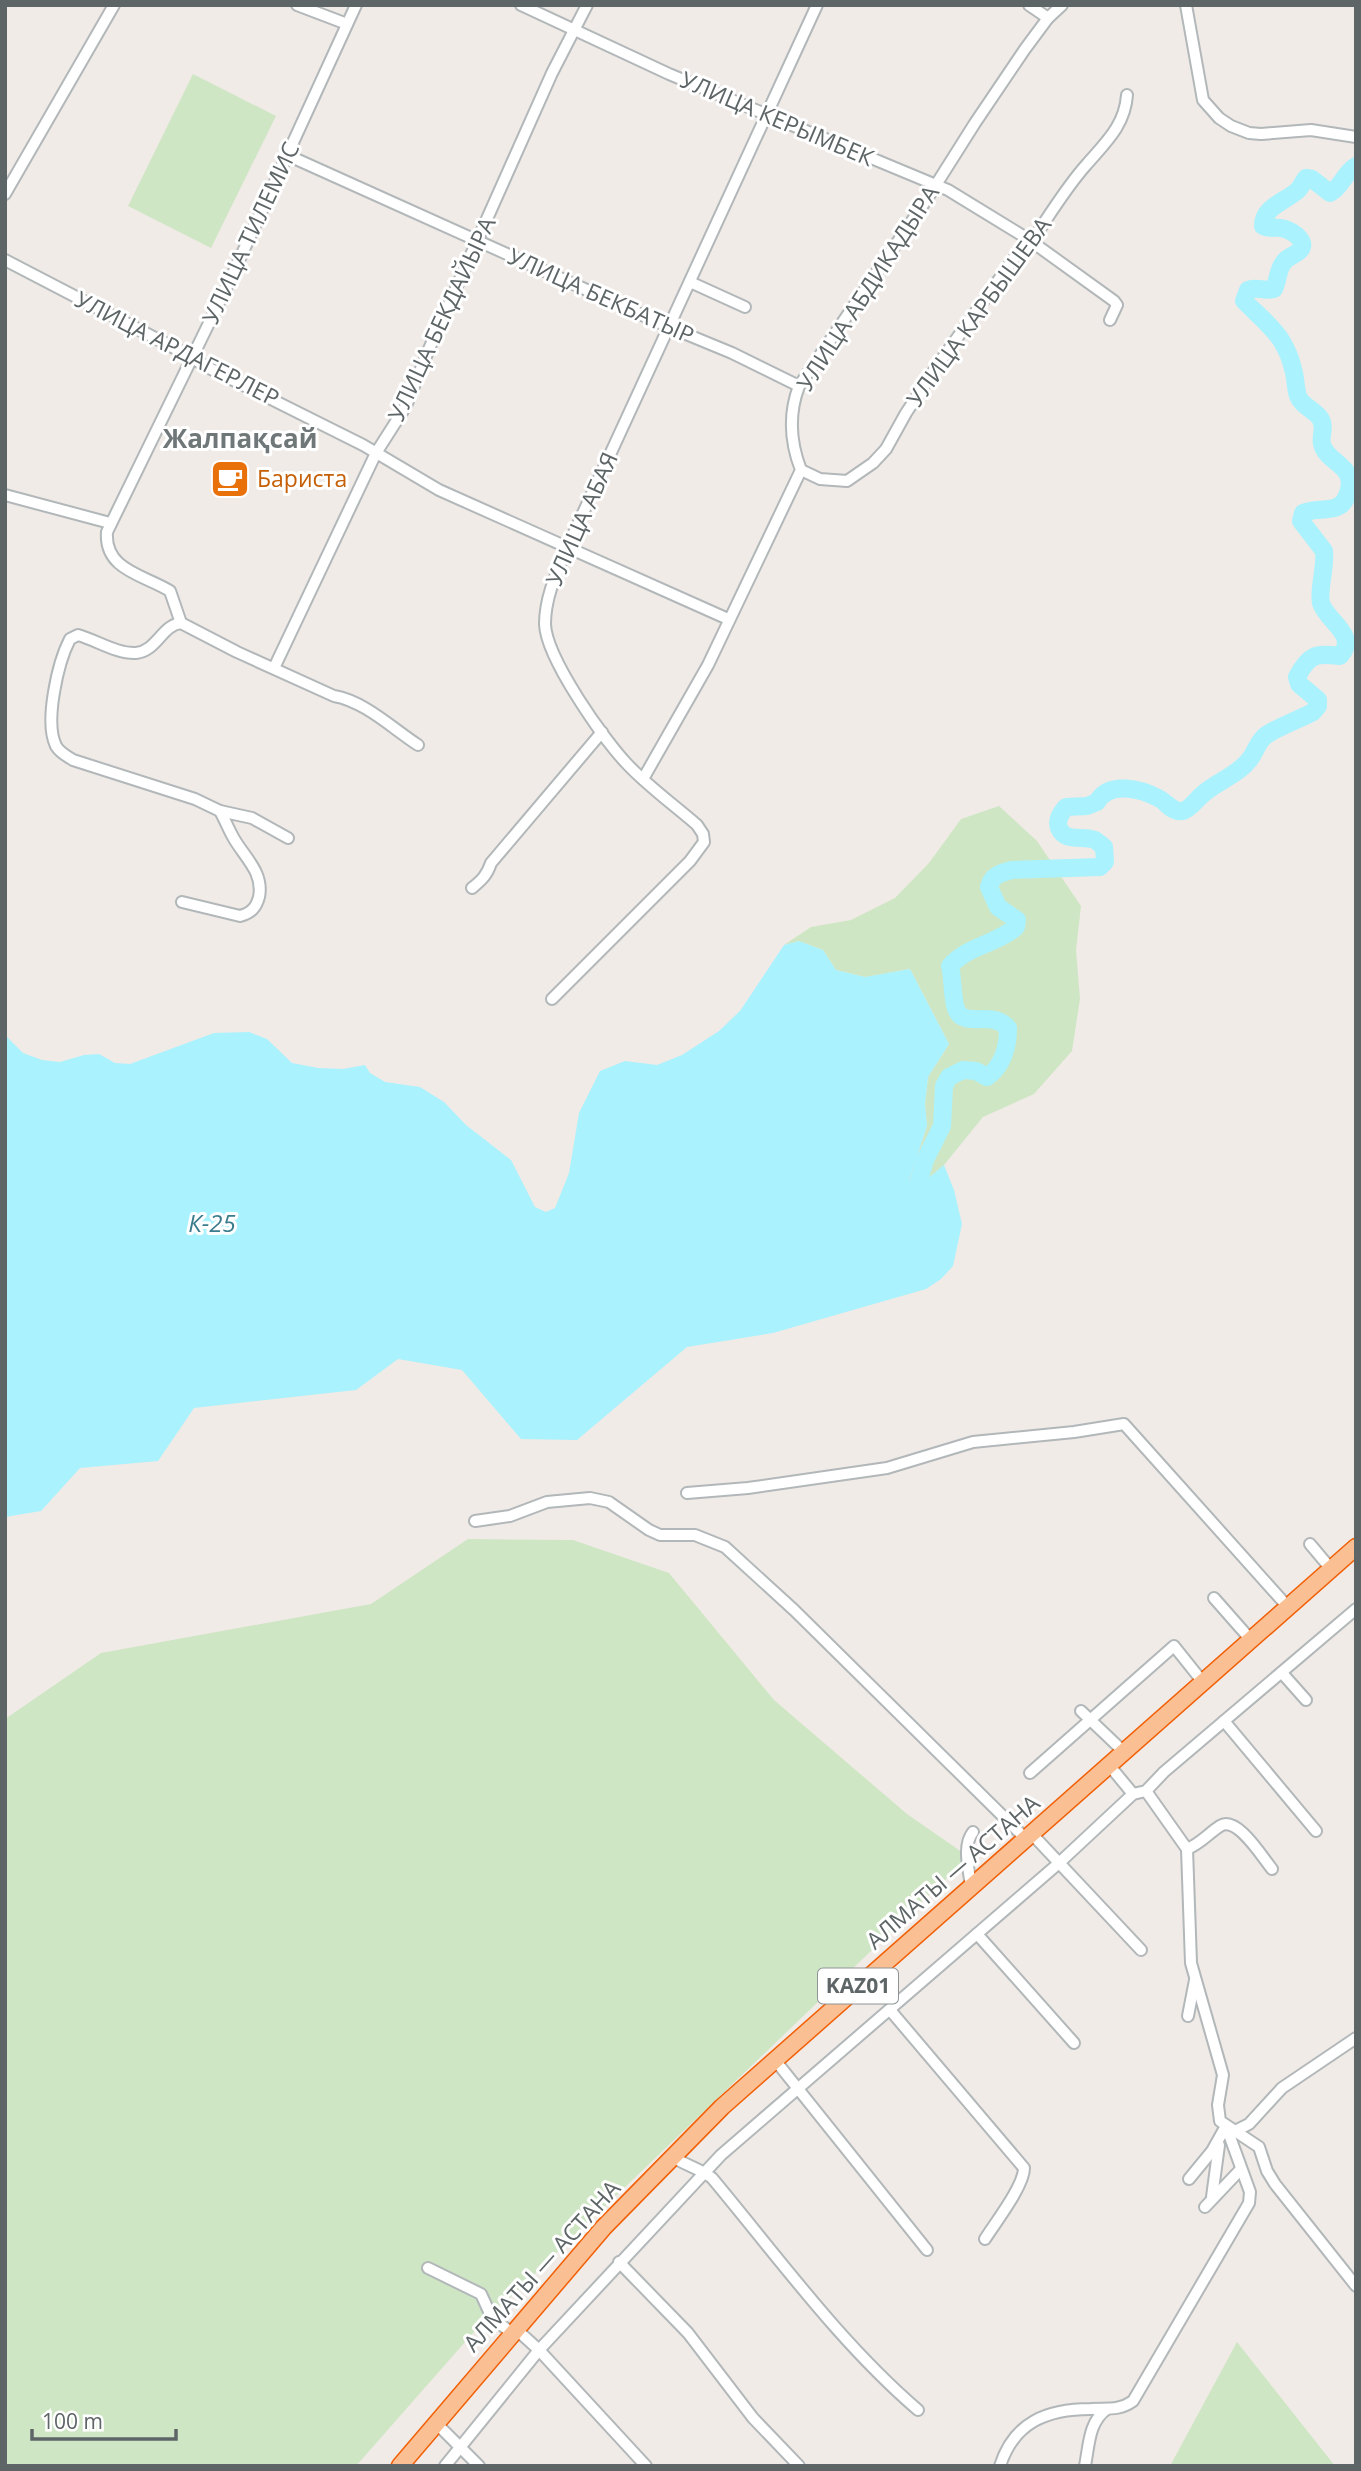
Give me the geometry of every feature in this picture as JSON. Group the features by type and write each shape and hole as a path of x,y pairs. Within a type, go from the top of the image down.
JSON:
{"highway":[{"name":"АЛМАТЫ — АСТАНА","path":"400,2466 604,2227 722,2107 1356,1548"}],"street":[{"path":"5,194 114,5"},
{"path":"297,5 347,24"},
{"name":"УЛИЦА ТИЛЕМИС","path":"181,623 170,591 119,565 113,559 107,549 106,540 110,523 230,280 356,5"},
{"name":"УЛИЦА КЕРЫМБЕК","path":"521,5 669,74 767,113 923,181 936,184 1028,239 1114,301 1117,309 1110,320"},
{"name":"УЛИЦА БЕКДАЙЫРА","path":"274,668 376,453 406,406 429,349 574,28 587,5"},
{"name":"УЛИЦА АБАЯ","path":"552,999 702,847 703,834 627,764 602,732 567,679 550,644 545,628 547,601 568,548 817,5"},
{"path":"1029,5 1048,18"},
{"name":"УЛИЦА АБДИКАДЫРА","path":"801,470 792,447 790,427 799,386 975,123 1048,18 1062,5"},
{"path":"1186,5 1203,100 1219,118 1231,126 1261,134 1311,130 1356,137"},
{"name":"УЛИЦА КАРБЫШЕВА","path":"801,470 820,480 847,481 873,463 886,449 937,366 1028,239 1036,235 1087,163 1115,131 1125,114 1127,95"},
{"name":"УЛИЦА БЕКБАТЫР","path":"287,155 732,353 799,386"},
{"name":"УЛИЦА АРДАГЕРЛЕР","path":"5,260 376,453 439,490 729,619"},
{"path":"690,282 745,307"},
{"path":"643,779 708,665 801,470"},
{"path":"5,495 110,523"},
{"path":"288,838 252,818 220,811 195,799 73,760 59,751 54,743 52,729 54,697 58,671 70,639 78,635 123,651 137,653 152,646 171,626 181,623 334,696 361,705 418,745"},
{"path":"472,888 484,879 491,863 602,732"},
{"path":"182,902 240,916 254,909 258,902 260,888 257,873 232,836 220,811"},
{"path":"687,1493 748,1488 887,1468 973,1442 1062,1433 1124,1423 1288,1607"},
{"path":"474,1521 510,1516 547,1502 590,1498 609,1502 660,1535 695,1535 725,1547 1059,1863 1142,1950"},
{"path":"1310,1544 1331,1569"},
{"path":"1214,1598 1251,1640"},
{"path":"445,2466 539,2350 619,2262 746,2132 1059,1863 1133,1794 1146,1791 1164,1772 1356,1609"},
{"path":"1347,1618 1355,1628"},
{"path":"1030,1773 1085,1715 1174,1646 1202,1681"},
{"path":"1282,1673 1306,1700"},
{"path":"1085,1715 1124,1752"},
{"path":"1224,1721 1316,1831"},
{"path":"1109,1765 1133,1794"},
{"path":"1146,1791 1187,1849 1190,1948 1195,1980 1223,2076 1218,2105 1219,2118 1229,2129 1259,2147 1267,2171 1275,2184 1356,2286"},
{"path":"1187,1849 1222,1824 1230,1823 1238,1828 1272,1870"},
{"path":"971,1886 967,1846 968,1837 973,1832"},
{"path":"977,1934 1074,2043"},
{"path":"1188,2016 1195,1980"},
{"path":"890,2010 1024,2168 1024,2175 985,2239"},
{"path":"1189,2179 1229,2129 1249,2124 1282,2088 1353,2045"},
{"path":"775,2060 928,2250"},
{"path":"1000,2466 1006,2448 1015,2435 1042,2417 1078,2409 1122,2408 1133,2401 1249,2203 1250,2192 1229,2129"},
{"path":"1212,2197 1220,2139"},
{"path":"673,2157 691,2168 705,2172 855,2349 888,2384 918,2410"},
{"path":"1205,2207 1241,2169"},
{"path":"619,2262 688,2333 753,2418 799,2466"},
{"path":"428,2268 481,2294 492,2318 539,2350 646,2466"},
{"path":"1085,2466 1092,2426 1098,2415 1107,2409"},
{"path":"436,2423 479,2466"}],"green space":[{"path":"193,74 276,116 211,248 128,206"},
{"path":"999,806 1037,841 1081,906 1076,950 1080,999 1072,1051 1034,1094 983,1117 944,1165 903,1200 927,1126 925,1104 928,1077 949,1044 910,969 865,977 836,970 823,950 799,941 784,945 811,927 851,920 895,898 929,863 961,819"},
{"path":"468,1539 573,1540 669,1573 774,1700 907,1814 969,1857 473,2333 356,2466 5,2466 5,1719 101,1653 371,1604"},
{"path":"1237,2342 1335,2466 1170,2466"}],"water":[{"name":"К-25","path":"799,941 823,950 836,970 865,977 910,969 949,1044 928,1077 925,1104 927,1126 903,1199 944,1165 954,1190 962,1224 953,1266 941,1279 926,1289 773,1333 687,1347 577,1440 521,1439 462,1370 398,1359 356,1390 194,1408 158,1461 80,1468 41,1511 5,1517 5,1035 23,1053 42,1060 60,1062 99,1054 115,1063 130,1064 214,1033 249,1032 267,1039 292,1063 343,1069 365,1065 370,1073 385,1082 420,1087 444,1102 466,1125 511,1160 535,1207 546,1212 555,1208 569,1173 579,1113 600,1071 625,1061 657,1065 682,1055 719,1031 740,1011 784,945"}],"waterway":[{"path":"887,1214 918,1184 925,1160 942,1126 944,1086 949,1077 963,1070 976,1071 987,1077 1004,1055 1008,1028 995,1020 961,1016 954,1002 950,966 965,954 1016,927 1017,920 998,907 989,887 994,877 1012,870 1100,867 1105,862 1104,847 1095,840 1065,836 1059,828 1059,819 1066,807 1087,806 1097,802 1109,791 1126,788 1153,795 1176,811 1186,810 1209,789 1245,765 1265,736 1313,712 1318,706 1318,700 1299,684 1297,677 1310,659 1319,655 1340,656 1345,648 1344,635 1321,603 1324,551 1301,521 1303,513 1338,507 1343,503 1349,479 1342,466 1325,451 1322,444 1323,425 1297,393 1291,362 1281,340 1244,301 1248,290 1274,289 1282,265 1301,249 1302,242 1289,230 1263,226 1270,209 1299,189 1306,178 1312,179 1330,193 1356,166"}],"place":[{"name":"Бариста","path":"230,479"}],"district":[{"name":"Жалпақсай","path":"240,439"}]}
